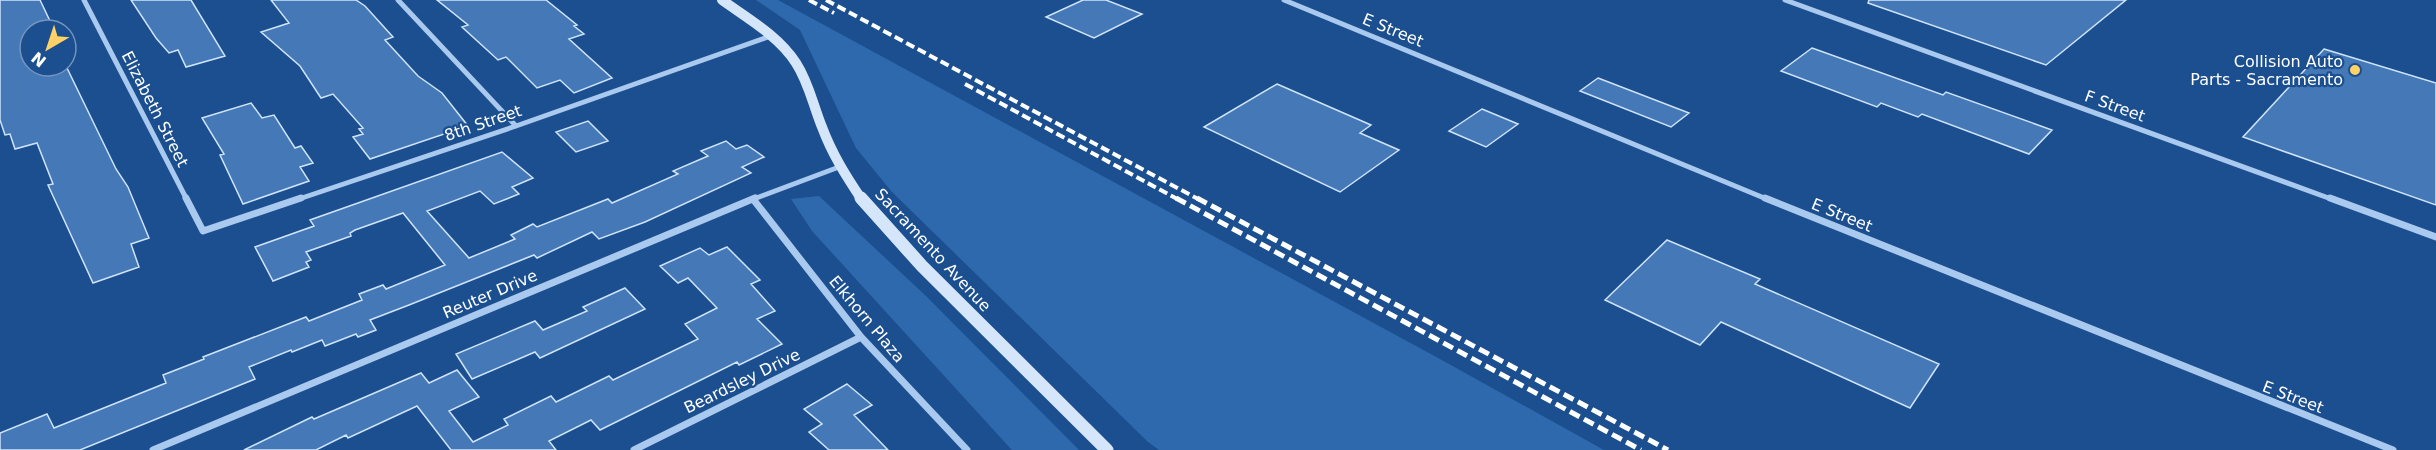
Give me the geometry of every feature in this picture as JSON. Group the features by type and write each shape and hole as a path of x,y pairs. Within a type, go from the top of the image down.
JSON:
{"main road":[{"name":"Sacramento Avenue","path":"722,0 771,36 784,48 804,75 839,167 868,208 922,266 1107,450"}],"street":[{"name":"Elizabeth Street","path":"84,0 203,231"},
{"path":"398,0 516,126"},
{"name":"E Street","path":"1284,0 1818,220 2393,450"},
{"name":"F Street","path":"1785,0 2436,237"},
{"name":"8th Street","path":"203,231 516,126 771,36"},
{"name":"Reuter Drive","path":"153,450 753,199 839,167"},
{"name":"Elkhorn Plaza","path":"753,199 861,337 967,450"},
{"name":"Beardsley Drive","path":"634,450 861,337"}],"shaded area":[{"path":"756,0 778,0 1604,450 1159,450 1148,442 892,192 856,148 800,30"},
{"path":"819,196 926,296 1079,450 1012,450 812,231 791,199"}],"building":[{"path":"0,0 40,0 49,18 18,18 18,78 72,78 116,169 128,187 149,238 131,244 139,267 93,283 48,185 53,184 37,143 15,149 10,134 5,135 0,120"},
{"path":"131,0 191,0 225,56 186,67 178,50 169,53 156,38"},
{"path":"271,0 356,0 365,6 393,37 385,40 418,76 442,93 468,126 370,159 353,137 363,134 359,129 363,128 333,94 321,98 300,66 261,32 289,23"},
{"path":"437,0 546,0 577,25 574,26 584,34 569,39 612,78 574,93 560,80 537,88 506,57 498,60 462,27 468,25"},
{"path":"1083,0 1106,0 1142,14 1094,38 1046,17"},
{"path":"1869,0 2126,0 2046,65 1868,3"},
{"path":"1812,48 1943,95 1946,92 2052,130 2029,154 1922,114 1918,117 1881,103 1877,107 1781,71"},
{"path":"2324,49 2436,83 2436,205 2243,137"},
{"path":"1598,78 1689,113 1671,127 1580,91"},
{"path":"1277,84 1371,125 1360,133 1399,150 1340,192 1204,127"},
{"path":"251,103 262,118 274,115 295,148 301,146 313,163 300,167 309,181 243,204 220,155 224,154 202,118"},
{"path":"1482,109 1518,124 1486,147 1449,131"},
{"path":"588,121 608,141 576,152 556,132"},
{"path":"726,141 736,149 747,145 764,157 742,167 751,173 645,222 599,239 592,232 537,258 534,255 370,320 376,330 358,337 356,334 325,346 322,340 292,352 291,350 249,367 255,379 80,450 0,450 0,433 47,414 54,428 166,383 163,375 204,359 203,357 306,317 309,321 362,300 359,294 383,285 386,289 445,265 403,213 355,230 350,233 351,236 306,252 311,260 306,262 309,267 273,281 255,247 314,226 310,220 502,152 533,178 512,187 519,194 494,204 480,191 427,211 469,258 515,239 511,235 533,224 537,227 608,199 612,203 678,174 673,171 708,156 701,151"},
{"path":"1667,240 1760,279 1755,284 1939,364 1910,408 1721,322 1700,345 1605,300"},
{"path":"727,247 760,280 751,284 775,311 757,319 782,344 739,365 737,362 600,430 591,420 549,441 556,450 451,450 417,406 316,450 244,450 312,417 314,419 421,373 429,383 457,370 479,397 449,411 473,442 508,425 504,419 551,396 556,402 609,376 613,380 698,339 685,324 717,308 688,278 678,283 660,266 700,248 709,255"},
{"path":"625,288 645,309 540,358 535,352 472,379 456,354 535,321 543,330 587,311 583,307"},
{"path":"847,384 872,405 854,415 888,450 829,450 809,432 822,424 804,409"}],"railway":[{"path":"809,0 834,13"},
{"path":"826,0 1200,200"},
{"path":"965,84 1179,200"},
{"path":"1176,198 1641,450"},
{"path":"1197,198 1668,450"}],"place":[{"name":"Collision Auto Parts - Sacramento","path":"2355,70"}]}
